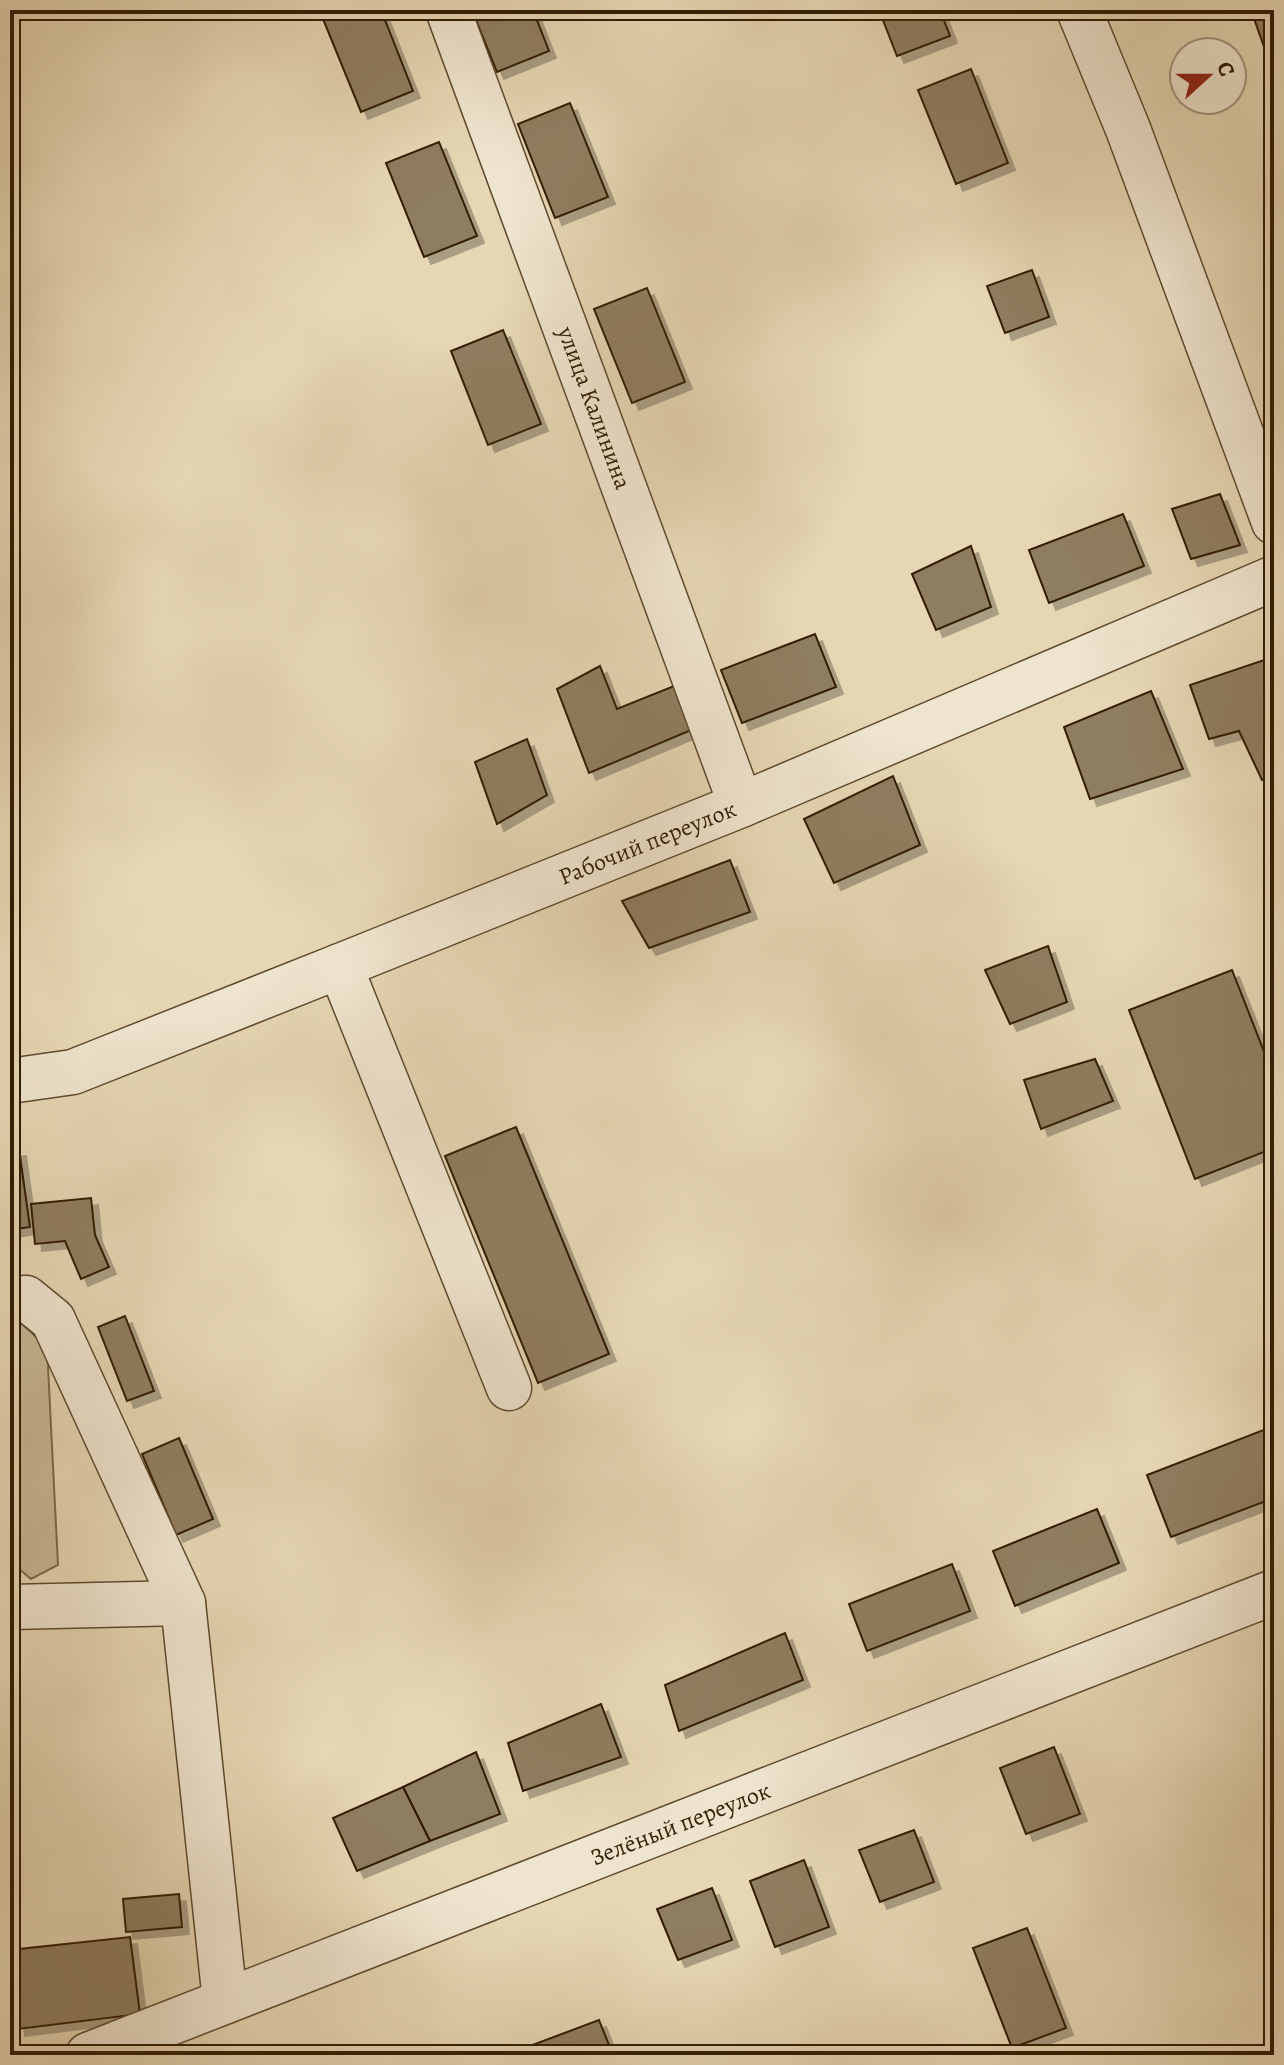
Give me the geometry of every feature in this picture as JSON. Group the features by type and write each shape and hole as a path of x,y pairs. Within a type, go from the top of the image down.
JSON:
{"street":[{"name":"улица Калинина","path":"448,10 741,805"},
{"path":"1079,10 1128,129 1274,522"},
{"name":"Рабочий переулок","path":"10,1081 73,1072 340,966 741,805 1274,578"},
{"path":"340,966 509,1388"},
{"path":"10,1299 26,1298 53,1320 183,1603 225,2001"},
{"name":"Зелёный переулок","path":"88,2055 1274,1592"},
{"path":"10,1607 183,1603"}],"shaded area":[{"path":"22,1324 47,1347 58,1565 31,1579 12,1563 10,1331"}],"building":[{"path":"344,10 381,10 413,91 361,112 323,19"},
{"path":"472,10 533,10 549,51 497,72"},
{"path":"879,10 940,10 950,36 897,56"},
{"path":"1251,10 1274,10 1274,75"},
{"path":"971,69 1008,163 956,184 918,90"},
{"path":"570,103 608,197 555,218 518,124"},
{"path":"439,142 477,236 424,257 386,163"},
{"path":"1032,270 1049,317 1005,333 987,286"},
{"path":"647,288 685,382 632,403 594,309"},
{"path":"503,330 541,424 488,445 451,351"},
{"path":"1220,494 1240,545 1191,559 1172,509"},
{"path":"1123,514 1144,566 1049,603 1029,550"},
{"path":"971,546 991,607 936,630 912,574"},
{"path":"815,634 836,687 742,723 721,670"},
{"path":"1264,660 1274,668 1274,775 1262,780 1239,731 1209,739 1190,685"},
{"path":"600,666 617,709 679,684 696,728 589,773 557,689"},
{"path":"1151,691 1183,769 1090,799 1064,727"},
{"path":"527,739 547,795 497,824 475,762"},
{"path":"893,776 920,845 834,883 804,819"},
{"path":"730,860 750,912 649,948 622,901"},
{"path":"1048,946 1067,1002 1010,1024 985,970"},
{"path":"1232,970 1274,1077 1274,1148 1195,1179 1129,1010"},
{"path":"1095,1059 1113,1101 1041,1129 1024,1080"},
{"path":"516,1127 609,1354 538,1383 445,1156"},
{"path":"19,1149 30,1227 10,1230 10,1150"},
{"path":"91,1198 95,1235 109,1267 81,1279 65,1241 35,1244 31,1204"},
{"path":"125,1316 154,1391 127,1401 98,1327"},
{"path":"1274,1426 1274,1498 1171,1537 1147,1475"},
{"path":"179,1438 213,1519 176,1535 142,1454"},
{"path":"1097,1509 1119,1563 1015,1606 993,1551"},
{"path":"952,1564 970,1611 867,1651 849,1604"},
{"path":"785,1633 803,1680 679,1731 665,1685"},
{"path":"601,1704 621,1757 523,1791 508,1743"},
{"path":"1054,1747 1080,1814 1026,1834 1000,1768"},
{"path":"476,1752 500,1814 430,1841 403,1787"},
{"path":"403,1787 430,1841 357,1871 333,1818"},
{"path":"914,1830 934,1882 880,1902 859,1850"},
{"path":"804,1860 829,1927 775,1947 750,1881"},
{"path":"712,1888 732,1940 678,1960 657,1909"},
{"path":"179,1894 182,1927 126,1932 123,1899"},
{"path":"1027,1928 1066,2028 1012,2048 973,1948"},
{"path":"130,1937 140,2014 18,2029 10,1950"},
{"path":"599,2020 613,2055 506,2055"}]}
